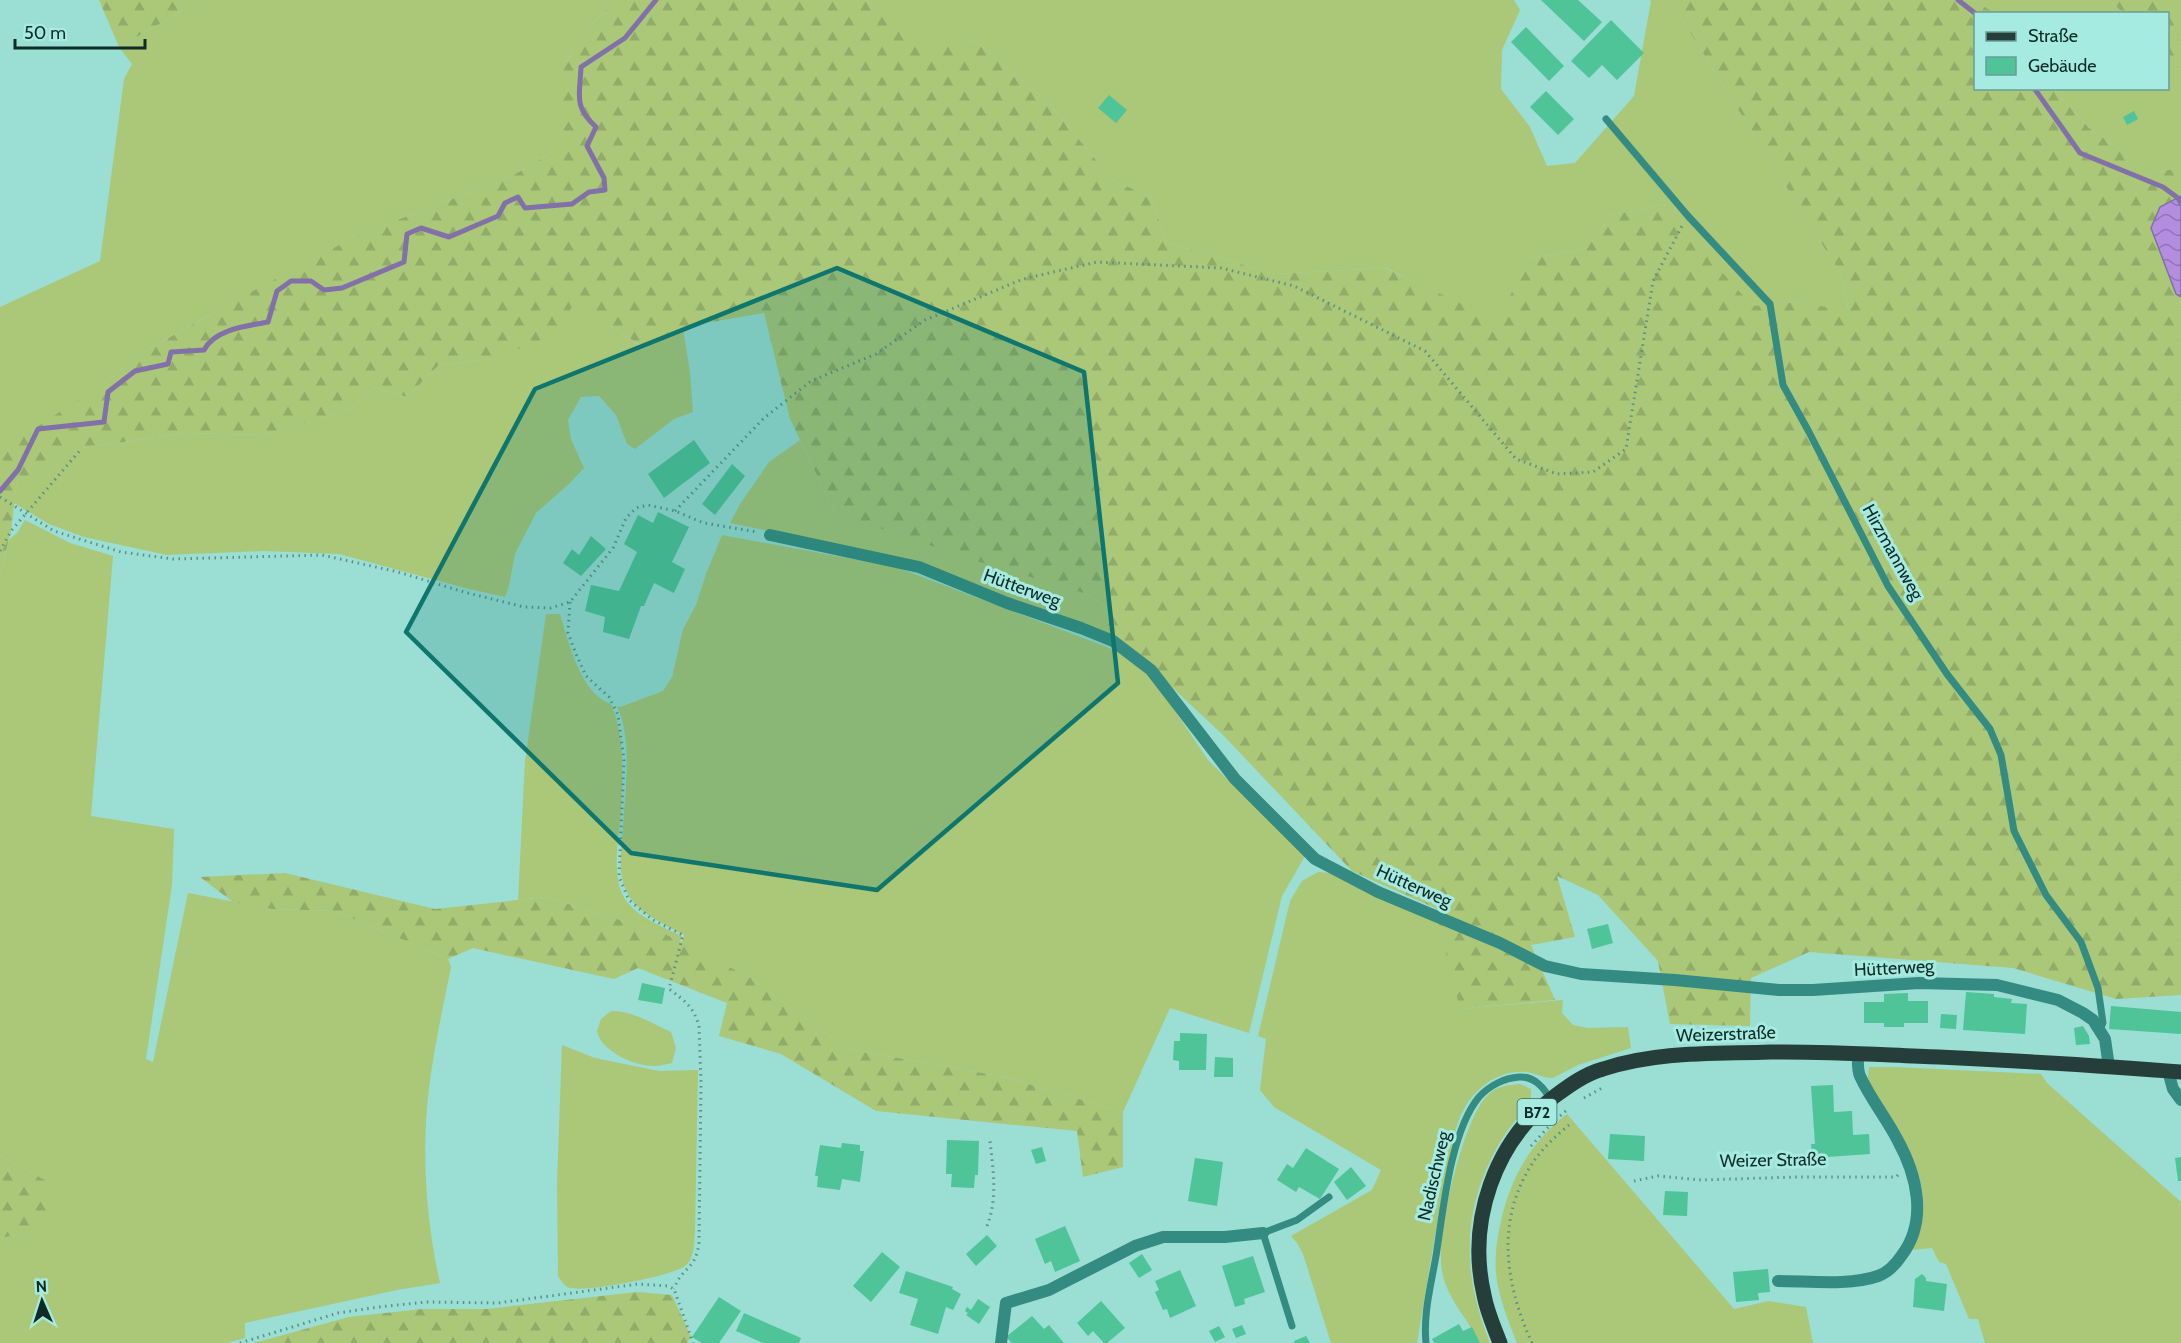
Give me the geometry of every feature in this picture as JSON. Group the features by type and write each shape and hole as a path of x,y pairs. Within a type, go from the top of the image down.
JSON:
{"main road":[{"name":"Weizerstraße","path":"1500,1343 1483,1294 1480,1267 1480,1218 1491,1182 1516,1134 1548,1096 1601,1069 1676,1054 1858,1053 2174,1071"}],"street":[{"name":"Hütterweg","path":"770,535 919,567 1006,603 1113,641 1151,670 1235,778 1315,859 1378,892 1500,943 1545,966 1581,974 1779,990 1919,983 1997,985 2058,1000 2083,1013 2100,1029"},
{"path":"2100,1029 2108,1051 2109,1067"},
{"path":"1778,1281 1857,1280 1880,1275 1889,1270 1910,1245 1917,1220 1918,1198 1910,1165 1859,1074 1858,1053"},
{"path":"2174,1071 2173,1089 2181,1100"},
{"path":"1001,1343 1006,1303 1049,1290 1135,1246 1163,1237 1225,1237 1263,1233"}],"lane":[{"name":"Hirzmannweg","path":"1606,119 1688,216 1770,304 1783,385 1888,586 1947,674 1990,729 2001,755 2014,831 2046,895 2081,942 2098,988 2103,1023 2100,1029"},
{"name":"Nadischweg","path":"1426,1343 1427,1310 1445,1200 1457,1144 1471,1109 1486,1090 1503,1080 1526,1077 1538,1083 1548,1096"},
{"path":"1292,1326 1263,1233 1297,1220 1329,1197"}],"path":[{"path":"675,511 764,418 811,381 876,354 925,320 1023,279 1097,262 1221,268 1294,286 1425,351 1516,459 1557,474 1593,472 1626,449 1653,281 1688,216"},
{"path":"0,551 26,513 82,448"},
{"path":"2,498 54,531 121,552 173,559 322,555 398,572 524,608 550,608 570,602 613,548 626,518 636,508 648,505 675,511 704,523 770,535"},
{"path":"570,602 568,633 576,654 586,676 609,697 618,715 624,760 620,877 629,900 654,920 683,935 669,989 689,1004 699,1027 701,1047 699,1242 695,1262 681,1274 674,1289"},
{"path":"1582,1098 1605,1087"},
{"path":"1527,1151 1552,1123 1576,1103"},
{"path":"1532,1343 1515,1300 1510,1278 1508,1231 1514,1205 1536,1158 1569,1125"},
{"path":"987,1226 993,1210 994,1190 990,1141"},
{"name":"Weizer Straße","path":"1634,1181 1658,1176 1701,1180 1797,1176 1896,1177 1910,1165"},
{"path":"240,1343 338,1313 426,1302 498,1303 638,1284 668,1286 674,1289 693,1343"}],"highlighted area":[{"path":"837,268 1084,372 1118,683 877,890 631,853 406,632 535,389"}],"green space":[{"path":"99,0 201,0 119,47"},
{"path":"201,0 615,0 580,37 557,81 557,149 512,176 358,235 206,317 136,356 107,381 0,452 0,307 100,261 124,79 132,64 119,47"},
{"path":"615,0 866,0 915,47 976,41 1050,104 1112,180 1151,197 1167,243 1275,274 1385,268 1497,320 1530,258 1586,249 1612,215 1663,205 1752,306 1796,302 1849,311 1840,273 1670,0 1973,0 1993,12 1974,12 1974,90 2054,90 2089,128 2126,154 2132,179 2181,167 2181,196 2160,207 2176,294 2181,297 2181,995 2116,999 2013,968 1809,952 1751,978 1750,1026 1670,1024 1658,961 1598,895 1557,876 1575,937 1531,945 1555,1000 1460,1009 1435,908 1352,871 1223,735 1145,662 1097,630 1107,608 1087,594 970,559 835,513 790,419 764,313 688,326 645,348 573,304 559,333 492,359 439,365 407,397 373,387 350,409 263,435 185,433 82,448 17,481 11,531 0,574 0,451 107,381 136,356 253,291 358,235 512,176 557,149 557,81 580,37"},
{"path":"866,0 1514,0 1520,10 1502,50 1501,89 1530,127 1547,166 1575,163 1634,96 1651,1 1649,0 1670,0 1840,273 1849,312 1796,302 1752,307 1663,205 1612,215 1586,249 1530,258 1497,321 1386,268 1275,274 1167,243 1151,197 1112,180 1050,104 976,41 915,48"},
{"path":"1973,0 2110,0 2122,12 1993,12"},
{"path":"2110,0 2181,0 2181,76 2169,62 2169,12 2122,12"},
{"path":"2169,62 2181,76 2181,167 2132,179 2126,154 2089,128 2054,90 2169,90"},
{"path":"573,303 644,348 683,328 693,412 674,419 635,449 627,444 616,415 599,396 581,397 568,420 571,439 584,468 536,513 515,554 505,597 339,554 264,551 167,555 84,537 49,524 14,503 17,481 82,448 185,433 263,435 350,409 373,387 407,397 439,365 492,359"},
{"path":"800,440 835,513 1087,594 1107,608 1097,630 1016,603 952,575 808,539 730,523 740,504 769,462"},
{"path":"25,520 70,543 113,556 91,816 174,829 172,885 146,1059 153,1062 188,893 272,909 336,911 448,959 451,967 431,1073 425,1136 428,1211 440,1283 245,1323 245,1338 227,1343 0,1343 0,1238 27,1233 50,1183 0,1155 0,574 9,540 17,533"},
{"path":"722,535 896,567 1120,652 1150,674 1208,760 1305,856 1282,896 1249,1033 1170,1008 1123,1112 1005,1077 847,1049 749,977 682,943 684,935 641,910 626,891 621,874 626,750 622,720 617,706 620,707 663,691 672,677 683,629 696,605"},
{"path":"546,614 560,614 572,652 584,678 601,699 611,704 616,716 622,755 617,869 622,892 627,902 639,913 682,936 680,942 665,934 546,897 518,900 525,761"},
{"path":"1318,872 1330,873 1438,919 1461,1009 1563,1000 1562,1013 1573,1025 1588,1028 1628,1027 1631,1048 1578,1065 1553,1078 1526,1072 1507,1073 1490,1081 1469,1101 1460,1117 1451,1144 1454,1143 1441,1200 1417,1343 1331,1343 1303,1254 1291,1236 1372,1190 1381,1170 1274,1107 1260,1090 1266,1039 1258,1036 1290,901 1302,881"},
{"path":"285,873 435,909 546,897 665,934 749,977 847,1049 1005,1077 1123,1112 1123,1167 1083,1177 1077,1131 876,1111 781,1054 719,1036 727,1003 638,968 614,979 473,948 448,959 336,911 272,909 233,902 200,877"},
{"path":"611,1011 634,1015 671,1032 676,1048 672,1063 656,1066 645,1065 628,1060 611,1051 597,1031 601,1019"},
{"path":"562,1045 595,1058 659,1071 698,1070 694,1240 692,1254 685,1266 648,1278 594,1288 569,1287 563,1284 558,1276 557,1183"},
{"path":"1869,1067 2041,1074 2047,1083 2181,1202 2181,1343 1985,1343 1978,1319 1969,1319 1946,1264 1939,1262 1932,1248 1912,1250 1922,1219 1923,1199 1920,1178 1871,1086 1868,1077"},
{"path":"1520,1084 1531,1089 1531,1100 1503,1138 1487,1169 1472,1218 1470,1242 1474,1292 1490,1343 1480,1343 1448,1291 1442,1271 1441,1255 1447,1207 1460,1153 1478,1109 1494,1090"},
{"path":"1567,1114 1734,1309 1769,1301 1806,1307 1813,1343 1517,1343 1497,1281 1496,1254 1500,1226 1509,1193 1523,1164 1542,1137"},
{"path":"0,1155 50,1183 53,1211 27,1233 0,1238"},
{"path":"637,1292 672,1295 691,1337 687,1343 254,1343 349,1317 422,1309 487,1309"}],"water":[{"path":"2181,196 2181,297 2176,294 2151,228 2160,207"}],"building":[{"path":"1541,0 1578,0 1602,22 1584,41"},
{"path":"1611,20 1644,53 1617,80 1602,65 1589,78 1571,61"},
{"path":"1526,27 1564,66 1549,81 1511,42"},
{"path":"1546,91 1574,119 1558,135 1530,107"},
{"path":"1109,95 1127,110 1116,123 1098,108"},
{"path":"2134,111 2138,119 2127,125 2123,117"},
{"path":"694,440 710,463 664,498 648,474"},
{"path":"732,464 745,476 715,515 702,504"},
{"path":"658,512 689,527 672,562 685,569 674,593 654,583 644,606 641,606 629,639 603,632 605,617 585,611 591,585 619,591 637,552 624,544 638,515 653,523"},
{"path":"591,536 606,549 581,576 563,563 572,549 579,555"},
{"path":"1608,924 1613,943 1592,949 1587,929"},
{"path":"642,983 665,988 662,1004 638,1000"},
{"path":"1966,992 1994,994 1994,997 2012,999 2011,1003 2027,1004 2025,1034 1963,1030"},
{"path":"1908,993 1908,1001 1928,1001 1928,1023 1904,1023 1904,1027 1884,1027 1884,1023 1864,1023 1864,1002 1884,1002 1884,994"},
{"path":"2111,1006 2181,1012 2181,1034 2109,1029"},
{"path":"1941,1014 1957,1015 1956,1029 1940,1028"},
{"path":"2083,1026 2089,1036 2090,1044 2076,1045 2074,1028"},
{"path":"1180,1033 1207,1034 1206,1070 1179,1070 1179,1061 1173,1060 1174,1041 1180,1041"},
{"path":"1215,1057 1233,1058 1233,1077 1214,1077"},
{"path":"1833,1085 1834,1112 1852,1111 1853,1135 1869,1134 1870,1154 1812,1158 1811,1144 1815,1144 1811,1086"},
{"path":"1610,1134 1645,1136 1644,1161 1608,1159"},
{"path":"947,1140 979,1141 978,1175 975,1175 974,1188 951,1187 952,1174 946,1174"},
{"path":"842,1143 860,1145 860,1151 864,1151 860,1182 842,1179 840,1190 817,1187 818,1176 815,1176 820,1145 841,1148"},
{"path":"1042,1147 1046,1161 1036,1164 1031,1150"},
{"path":"1306,1148 1339,1169 1320,1199 1299,1187 1296,1192 1277,1180 1287,1164 1293,1168"},
{"path":"2181,1157 2181,1181 2178,1181 2175,1158"},
{"path":"1195,1158 1223,1162 1217,1206 1188,1201"},
{"path":"1351,1167 1366,1186 1347,1200 1334,1182"},
{"path":"1665,1191 1688,1192 1687,1216 1663,1215"},
{"path":"1065,1226 1080,1261 1055,1272 1051,1261 1045,1264 1035,1239"},
{"path":"987,1235 997,1246 976,1266 966,1254"},
{"path":"882,1252 900,1267 871,1302 853,1286"},
{"path":"1142,1254 1152,1270 1139,1278 1129,1263"},
{"path":"1253,1256 1265,1292 1244,1299 1245,1304 1235,1307 1222,1266"},
{"path":"1768,1269 1770,1292 1758,1293 1759,1300 1736,1302 1733,1272"},
{"path":"1180,1270 1196,1306 1170,1318 1167,1309 1163,1310 1155,1292 1159,1290 1155,1281"},
{"path":"906,1271 953,1287 952,1289 961,1294 953,1310 946,1307 938,1334 910,1325 918,1299 899,1293"},
{"path":"1922,1274 1926,1281 1947,1284 1944,1311 1913,1307 1915,1279"},
{"path":"719,1297 741,1311 719,1343 702,1343 692,1337"},
{"path":"978,1299 990,1307 979,1324 966,1315 968,1313 965,1311 967,1307 971,1310"},
{"path":"1101,1301 1125,1328 1107,1343 1104,1343 1093,1331 1088,1336 1077,1323"},
{"path":"744,1313 801,1338 799,1343 763,1343 736,1331"},
{"path":"1032,1316 1044,1329 1049,1325 1064,1343 1012,1343 1006,1337"},
{"path":"1459,1324 1463,1331 1472,1327 1480,1343 1434,1343 1432,1339"},
{"path":"1242,1325 1246,1334 1236,1338 1232,1329"},
{"path":"1219,1326 1225,1337 1215,1342 1209,1331"},
{"path":"1306,1336 1310,1343 1295,1343 1294,1341"}],"waterway":[{"path":"0,491 18,470 38,429 104,422 108,392 135,371 168,364 171,352 204,350 216,337 224,333 268,322 277,291 291,281 311,281 324,290 342,288 404,262 407,234 421,228 449,237 498,216 505,203 518,197 525,208 572,204 589,192 605,190 604,178 587,146 596,127 581,106 579,93 581,67 625,38 656,0"},
{"path":"1958,0 1974,12"},
{"path":"2035,90 2080,153 2163,187 2178,198 2181,204"}]}
